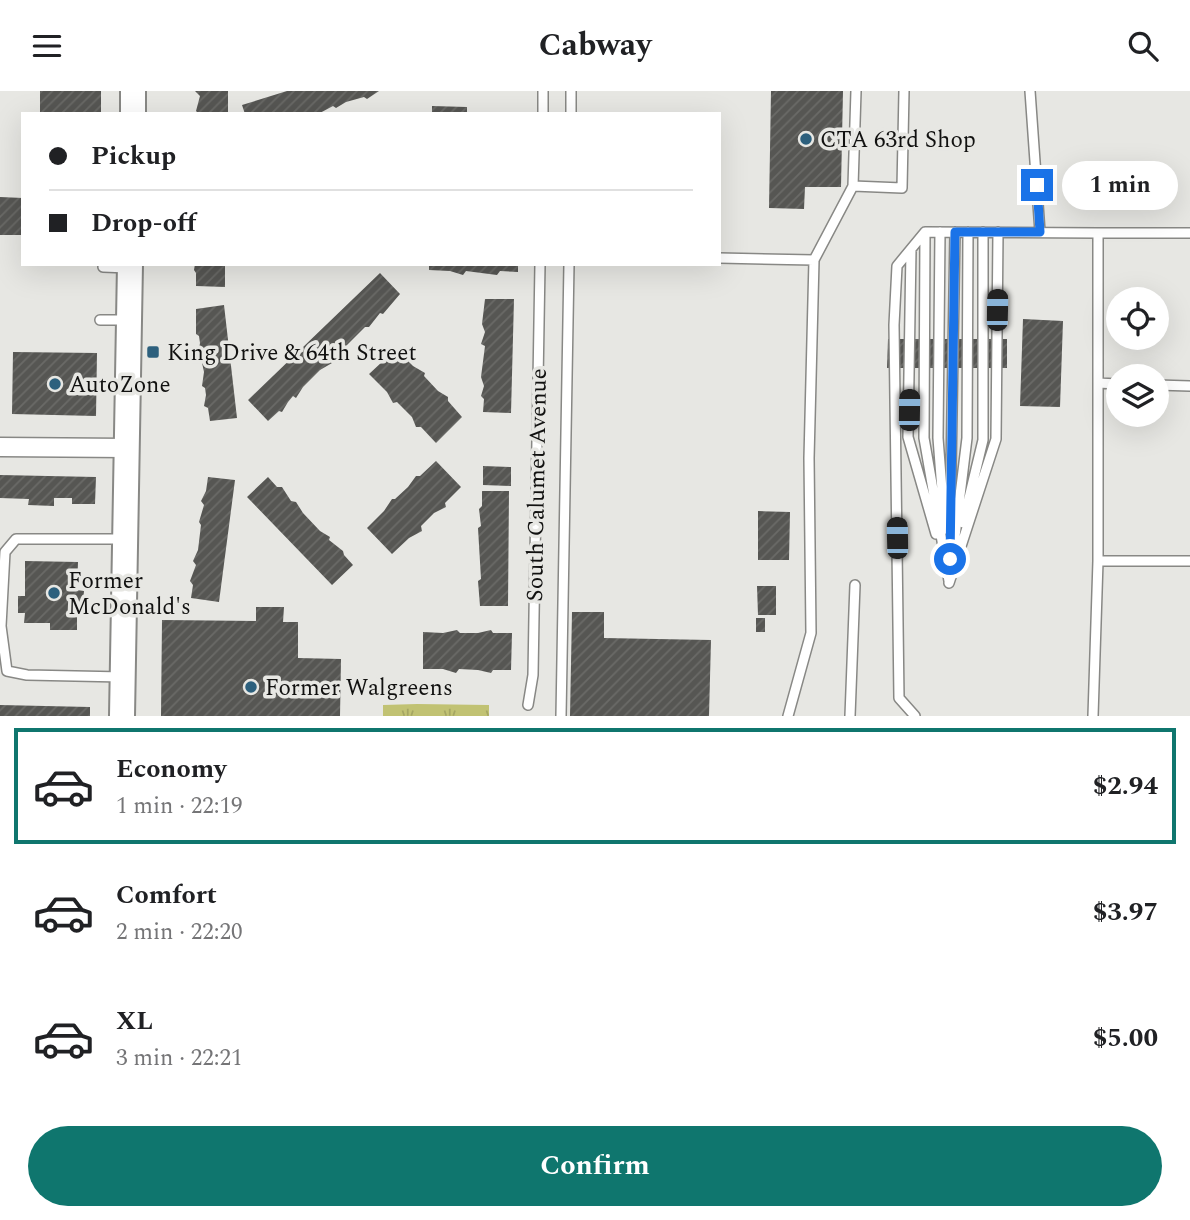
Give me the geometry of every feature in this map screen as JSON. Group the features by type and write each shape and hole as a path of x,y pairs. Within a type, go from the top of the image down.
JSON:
{"main road":[{"path":"133,91 133,112"},
{"path":"122,716 130,266"}],"street":[{"path":"0,447 127,448"}],"lane":[{"path":"543,91 543,112"},
{"path":"571,91 571,112"},
{"path":"788,716 810,633 814,260 853,186 856,91"},
{"path":"853,186 902,188 904,91"},
{"path":"1030,91 1040,232"},
{"path":"925,232 924,437 949,583"},
{"path":"925,232 1190,233"},
{"path":"915,716 899,698 894,325 897,266 925,232"},
{"path":"940,232 938,438 949,583"},
{"path":"949,583 955,232"},
{"path":"949,583 967,438 968,232"},
{"path":"949,583 983,440 983,232"},
{"path":"949,583 996,439 998,232"},
{"path":"1093,716 1098,561 1098,233"},
{"path":"911,249 908,437 949,583"},
{"path":"721,258 814,260"},
{"path":"103,267 130,266"},
{"name":"South Calumet Avenue","path":"528,705 533,675 540,266"},
{"path":"561,716 569,266"},
{"path":"100,320 129,320"},
{"path":"1098,383 1106,383"},
{"path":"1169,385 1190,386"},
{"path":"123,677 27,675 6,671 1,627 5,552 16,539 126,539"},
{"path":"1098,561 1190,561"},
{"path":"850,716 855,585"}],"green space":[{"path":"383,705 489,705 489,716 383,716"}],"building":[{"path":"40,91 101,91 101,112 40,112"},
{"path":"195,91 228,91 228,112 197,112 200,96"},
{"path":"287,91 379,91 367,99 364,97 346,102 322,112 244,112 242,105"},
{"name":"CTA 63rd Shop","path":"771,91 843,91 841,187 805,187 804,209 769,208"},
{"path":"432,106 467,107 467,112 432,112"},
{"path":"0,197 21,198 21,235 0,235"},
{"path":"195,266 225,266 225,287 196,286"},
{"path":"429,266 518,266 518,272 500,271 497,275 466,271 463,275 429,270"},
{"path":"380,273 400,294 383,314 380,313 369,327 365,327 346,346 347,349 336,354 332,363 320,370 303,387 296,398 293,396 282,412 279,411 268,421 248,400"},
{"path":"485,299 514,299 511,413 483,412 484,399 481,396 484,386 481,377 485,346 481,344 485,332 482,324"},
{"path":"224,305 237,418 210,421 208,408 204,406 206,395 202,386 204,372 198,355 200,343 196,334 196,309"},
{"path":"1023,319 1063,321 1060,407 1020,406"},
{"path":"888,339 1007,339 1007,368 887,368"},
{"path":"396,349 413,366 425,373 424,376 448,397 448,401 462,417 436,443 421,427 416,427 412,417 397,402 393,403 387,392 369,374"},
{"name":"AutoZone","path":"13,352 97,353 96,416 12,414"},
{"path":"436,461 461,487 445,503 446,507 434,513 421,526 422,531 409,538 392,554 367,528 392,499"},
{"path":"483,466 511,467 511,486 483,485"},
{"path":"0,475 96,477 95,504 72,504 72,498 54,498 54,506 28,505 29,499 0,498"},
{"path":"208,477 235,480 219,602 191,598 193,585 190,581 196,565 193,561 198,550 201,525 199,522 204,505 201,501"},
{"path":"268,477 277,487 282,487 291,501 296,502 320,531 330,537 329,540 343,551 353,565 332,585 247,497"},
{"path":"482,491 509,491 508,606 480,606 478,528 481,526 479,509 482,506"},
{"path":"758,511 790,512 789,560 758,560"},
{"name":"Former McDonald's","path":"25,561 78,562 77,590 84,591 83,602 77,602 77,630 50,630 50,623 24,623 25,613 18,613 18,596 25,596"},
{"path":"757,586 776,586 776,615 758,615"},
{"name":"Former Walgreens","path":"256,607 284,607 283,622 298,622 298,658 341,659 340,716 161,716 162,620 256,621"},
{"path":"572,612 604,612 604,638 711,640 709,716 570,716"},
{"path":"756,618 765,618 765,632 756,632"},
{"path":"457,630 460,633 491,630 493,633 512,633 511,670 493,670 491,673 459,669 456,673 443,669 423,669 423,632 443,633"},
{"path":"0,705 90,707 90,716 0,716"}],"place":[{"name":"CTA 63rd Shop","path":"806,139"},
{"name":"King Drive & 64th Street","path":"153,352"},
{"name":"AutoZone","path":"55,384"},
{"name":"Former McDonald's","path":"54,593"},
{"name":"Former Walgreens","path":"251,687"}],"route":[{"path":"950,559 955,232 1040,232 1037,185"}]}
